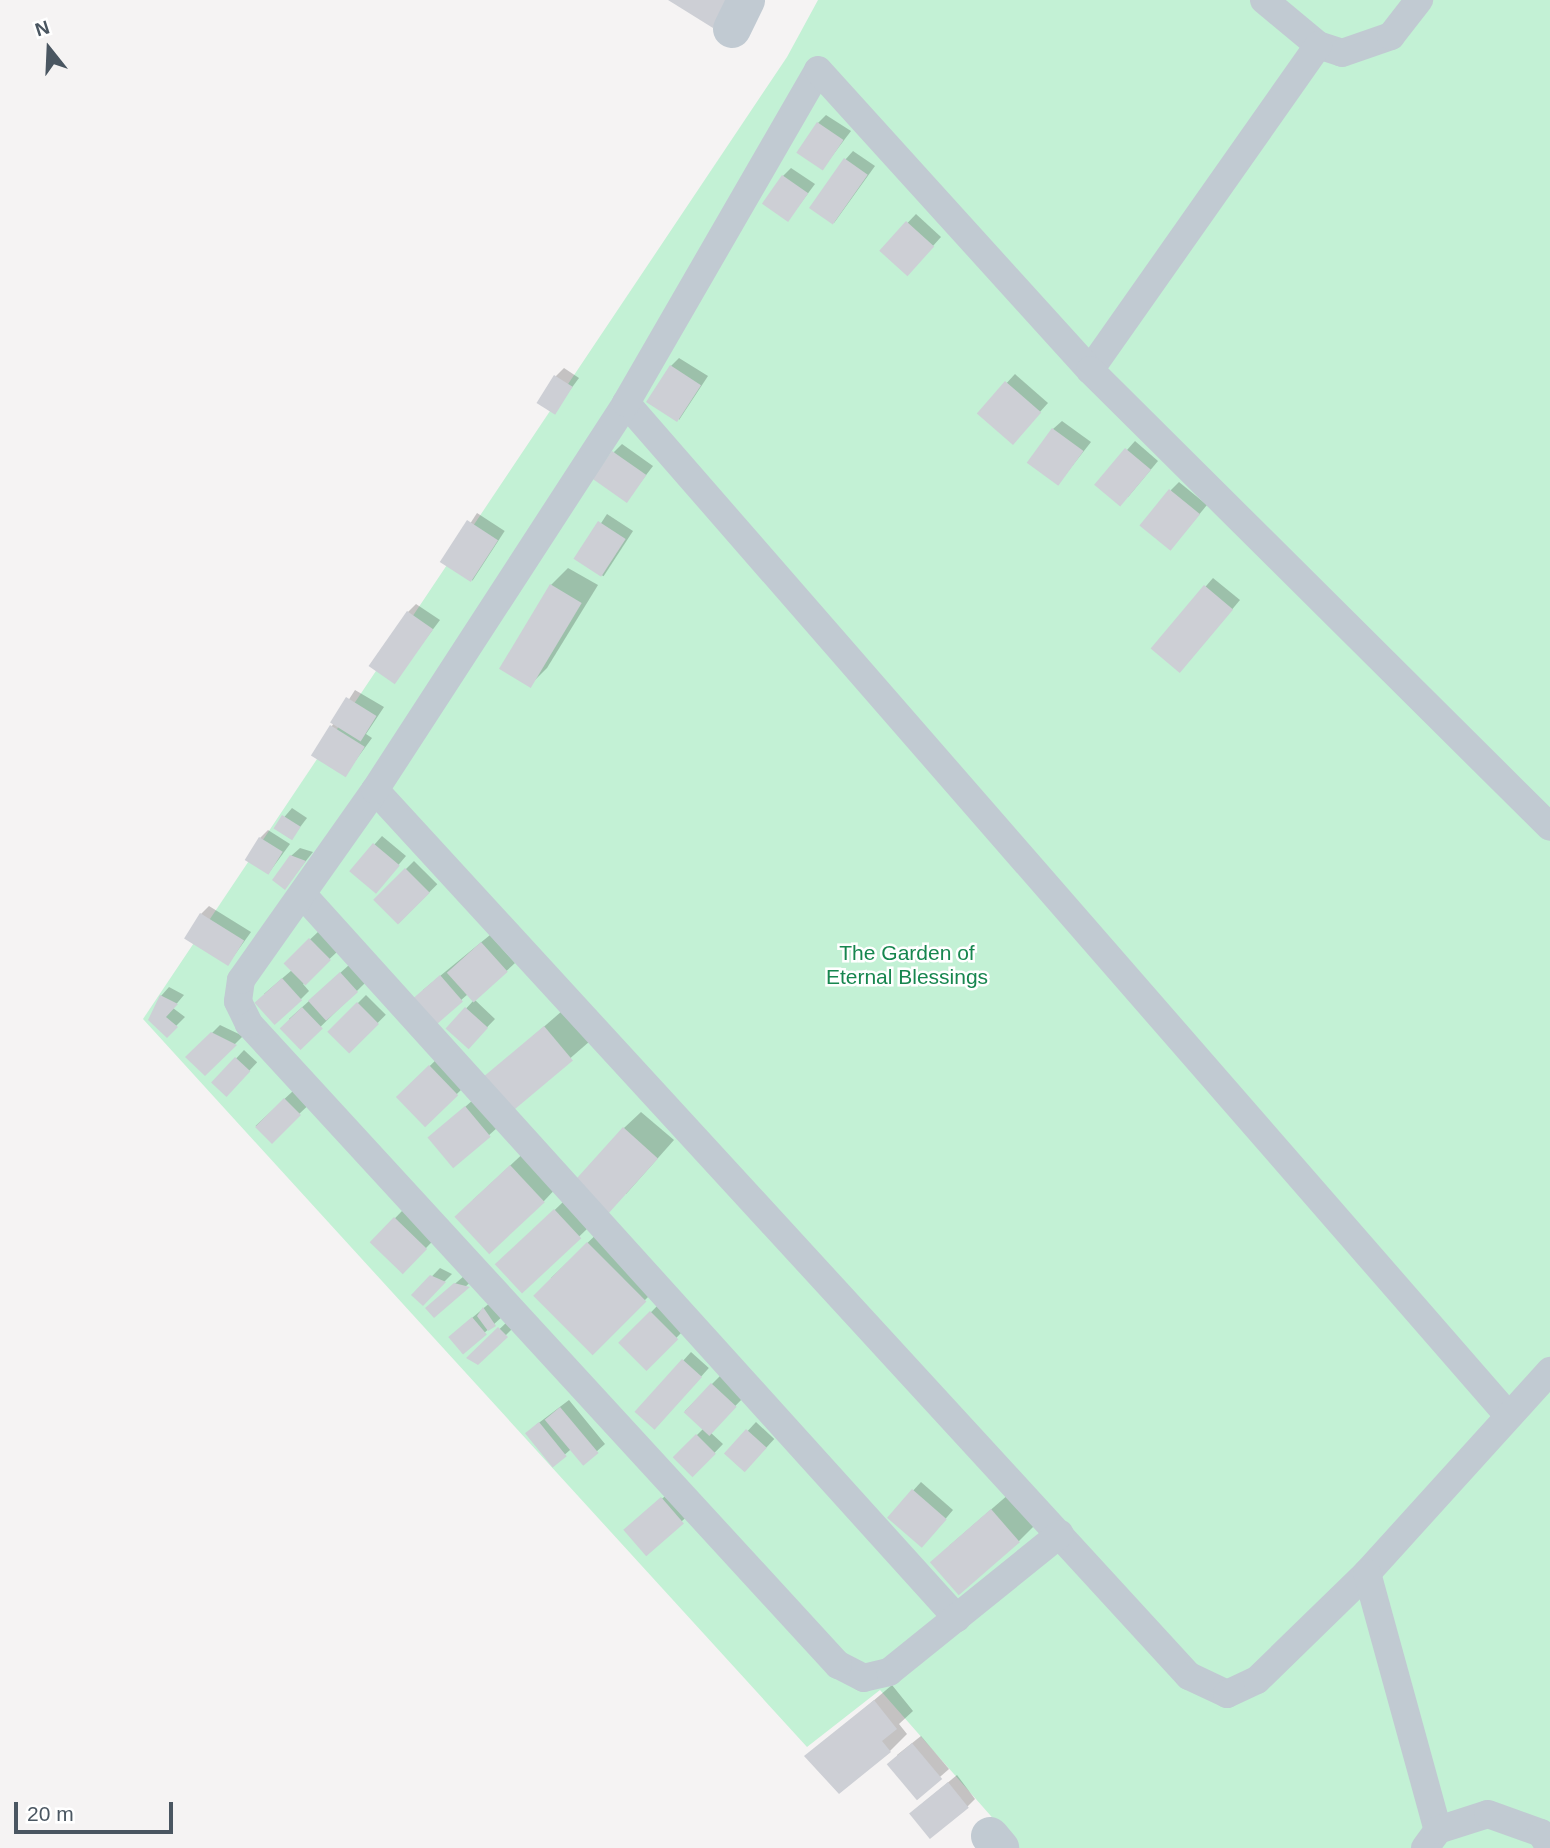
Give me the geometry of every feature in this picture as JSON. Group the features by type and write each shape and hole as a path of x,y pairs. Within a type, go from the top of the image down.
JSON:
{"lane":[{"path":"1264,0 1318,45 1342,53 1391,36 1419,0"},
{"path":"1090,370 1318,45"},
{"path":"1060,1534 889,1672 864,1678 838,1665 248,1024 238,1002 241,980 375,790 626,403 818,70 1090,370 1550,827"},
{"path":"626,403 1507,1414"},
{"path":"375,790 1189,1676 1227,1693 1257,1680 1367,1573 1507,1414 1550,1371"},
{"path":"303,895 957,1618"},
{"path":"1367,1573 1432,1839 1488,1814 1541,1833 1550,1848"}],"green space":[{"name":"The Garden of Eternal Blessings","path":"818,0 1550,0 1550,1848 1019,1848 880,1690 807,1747 143,1019 787,57"}],"building":[{"path":"668,0 731,0 713,28"},
{"path":"817,122 844,140 823,171 796,153"},
{"path":"844,158 868,175 833,225 809,208"},
{"path":"782,175 808,193 788,222 762,204"},
{"path":"906,221 934,246 907,276 879,251"},
{"path":"670,365 701,385 677,422 646,402"},
{"path":"554,375 573,387 555,415 537,403"},
{"path":"1005,381 1041,412 1013,445 977,413"},
{"path":"1052,428 1084,451 1058,486 1027,463"},
{"path":"1125,448 1151,470 1120,507 1094,485"},
{"path":"612,451 646,475 627,503 592,479"},
{"path":"1169,489 1200,514 1171,551 1139,526"},
{"path":"467,520 498,540 471,582 440,562"},
{"path":"598,521 626,539 601,577 573,559"},
{"path":"550,584 582,603 531,688 499,669"},
{"path":"1204,585 1233,609 1180,673 1151,649"},
{"path":"407,611 433,629 395,684 369,666"},
{"path":"346,697 377,716 361,742 330,722"},
{"path":"330,725 365,747 346,777 311,756"},
{"path":"282,815 301,827 292,840 274,829"},
{"path":"259,837 283,852 268,875 245,860"},
{"path":"373,843 400,865 376,894 349,871"},
{"path":"290,855 306,861 285,890 272,880"},
{"path":"405,868 430,893 398,925 373,900"},
{"path":"200,913 244,941 228,966 184,938"},
{"path":"309,938 331,960 305,985 284,963"},
{"path":"481,942 508,972 474,1003 447,973"},
{"path":"340,972 358,992 326,1021 308,1001"},
{"path":"440,975 463,1001 437,1024 414,998"},
{"path":"282,978 302,1000 275,1025 255,1003"},
{"path":"160,995 178,1004 166,1017 178,1027 167,1038 148,1020"},
{"path":"357,1002 379,1024 349,1054 327,1032"},
{"path":"302,1007 323,1029 301,1050 280,1029"},
{"path":"465,1007 488,1028 469,1049 446,1029"},
{"path":"544,1026 573,1060 511,1113 482,1078"},
{"path":"211,1032 237,1045 205,1076 185,1057"},
{"path":"235,1057 250,1071 226,1097 211,1083"},
{"path":"429,1065 458,1095 425,1127 396,1097"},
{"path":"284,1098 301,1115 272,1144 255,1127"},
{"path":"465,1106 491,1137 453,1168 427,1137"},
{"path":"623,1127 658,1158 608,1213 573,1182"},
{"path":"510,1165 545,1202 489,1254 454,1217"},
{"path":"554,1209 581,1238 522,1293 495,1264"},
{"path":"394,1217 427,1249 403,1274 370,1242"},
{"path":"587,1242 646,1301 593,1355 533,1296"},
{"path":"430,1275 446,1282 423,1306 411,1295"},
{"path":"454,1283 470,1287 434,1318 425,1308"},
{"path":"483,1307 496,1326 488,1331 477,1316"},
{"path":"650,1311 678,1339 646,1371 618,1343"},
{"path":"472,1317 487,1335 463,1355 448,1337"},
{"path":"498,1327 508,1337 478,1365 466,1358"},
{"path":"682,1359 702,1377 655,1430 634,1412"},
{"path":"711,1383 737,1407 709,1436 684,1412"},
{"path":"560,1407 599,1453 583,1466 545,1420"},
{"path":"539,1422 567,1456 553,1468 525,1433"},
{"path":"746,1429 767,1448 745,1472 724,1454"},
{"path":"696,1434 716,1454 692,1477 673,1457"},
{"path":"912,1489 947,1519 922,1548 887,1518"},
{"path":"661,1497 684,1523 646,1556 623,1530"},
{"path":"991,1509 1020,1542 959,1595 930,1562"},
{"path":"874,1700 897,1729 882,1741 891,1752 839,1794 804,1756"},
{"path":"912,1743 942,1779 917,1800 887,1764"},
{"path":"948,1782 969,1808 930,1839 909,1813"}]}
